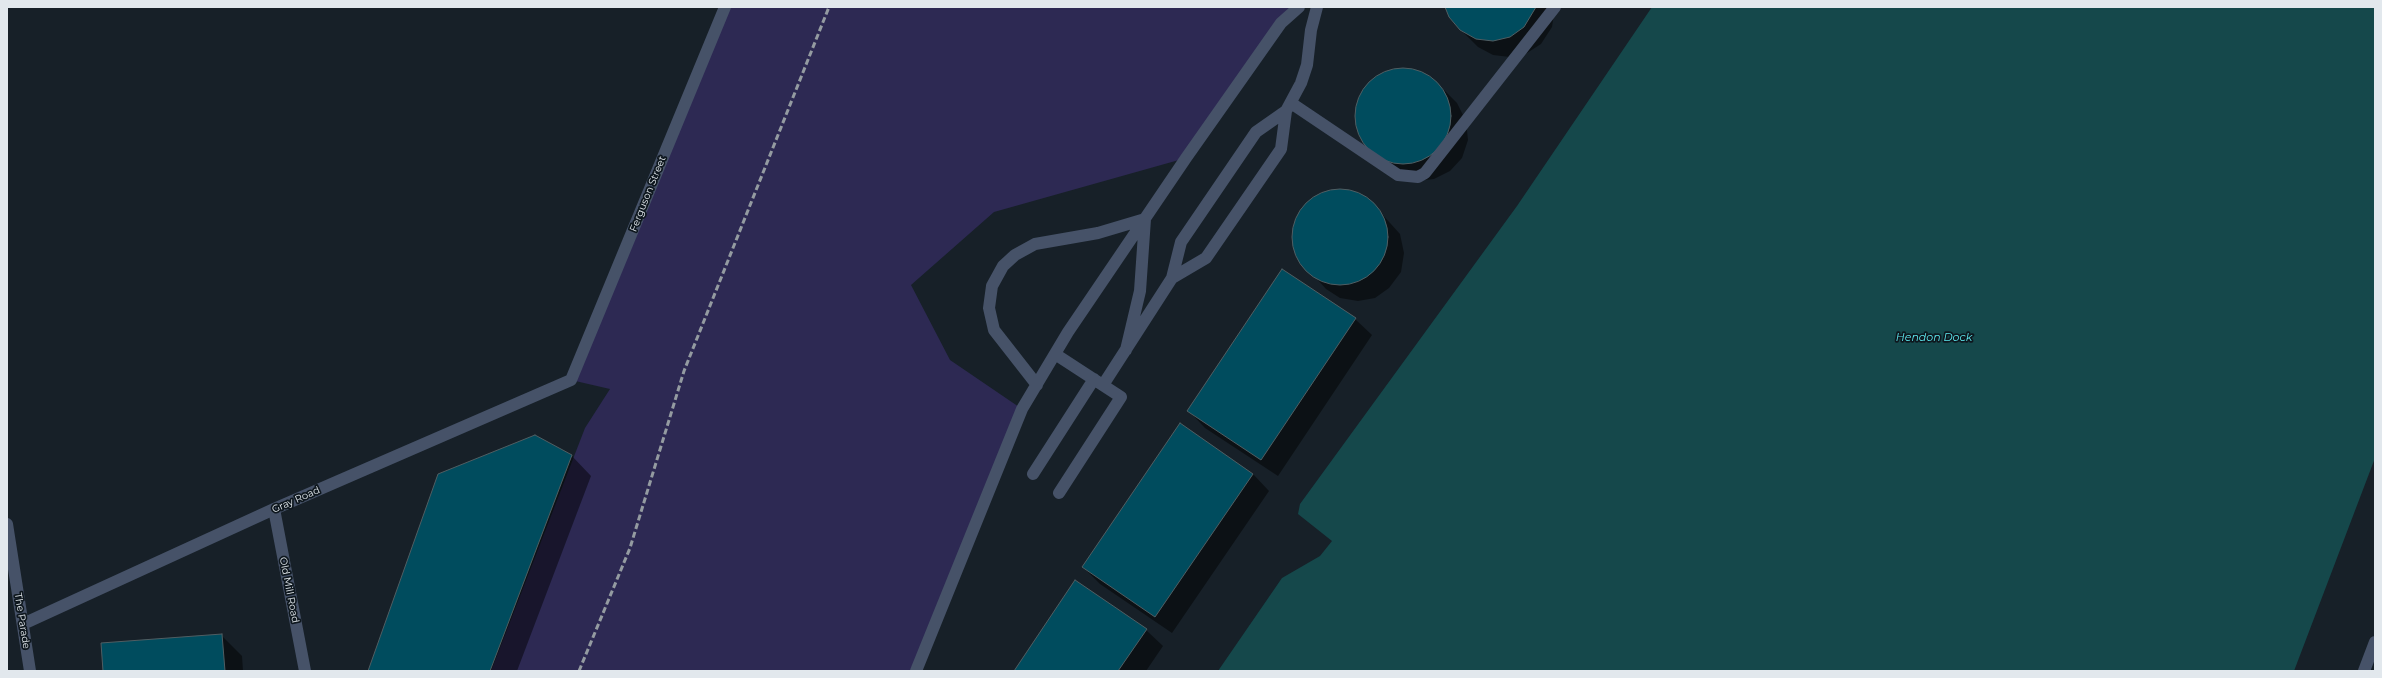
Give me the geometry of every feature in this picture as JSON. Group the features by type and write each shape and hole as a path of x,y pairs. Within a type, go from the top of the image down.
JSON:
{"street":[{"name":"Ferguson Street","path":"571,380 725,7"},
{"path":"916,671 1022,409 1055,354 1145,219 1281,23 1299,7"},
{"path":"1172,278 1206,258 1281,149 1288,107 1301,83 1307,65 1311,30 1317,7"},
{"path":"1288,107 1398,175 1418,176 1425,173 1555,7"},
{"path":"1033,474 1099,382 1126,350 1172,278 1181,242 1251,138 1256,132 1288,107"},
{"path":"1126,350 1140,291 1145,219"},
{"path":"1036,385 994,330 989,308 992,286 1003,266 1015,254 1035,244 1098,233 1145,219"},
{"path":"1055,354 1121,397 1059,493"},
{"name":"Gray Road","path":"23,624 274,509 571,380"},
{"name":"Old Mill Road","path":"274,509 305,671"},
{"name":"The Parade","path":"7,524 30,671"},
{"path":"2364,671 2375,642"}],"shaded area":[{"path":"725,7 1299,7 1186,158 994,212 911,285 950,360 1022,409 916,671 491,671 585,428 610,389 571,380"}],"water":[{"name":"Hendon Dock","path":"1652,7 2375,7 2375,458 2294,671 1218,671 1282,578 1320,556 1332,541 1298,514 1300,504 1517,206"}],"building":[{"path":"1445,7 1536,7 1524,27 1510,37 1493,41 1476,39 1460,30 1449,17"},
{"path":"1403,68 1421,72 1430,76 1437,82 1443,89 1447,98 1451,116 1447,134 1443,143 1437,150 1430,156 1421,160 1403,164 1385,160 1376,156 1369,150 1363,143 1359,134 1355,116 1359,98 1363,89 1369,82 1376,76 1385,72"},
{"path":"1340,189 1358,193 1374,203 1384,219 1388,237 1384,255 1374,271 1358,281 1340,285 1322,281 1306,271 1296,255 1292,237 1296,219 1306,203 1322,193"},
{"path":"1282,269 1356,318 1261,460 1187,411"},
{"path":"1180,423 1253,474 1155,617 1082,567"},
{"path":"535,435 572,455 490,671 368,671 438,474"},
{"path":"1075,580 1147,629 1118,671 1014,671"},
{"path":"222,634 225,671 103,671 101,643"}],"railway":[{"path":"579,671 630,548 684,371 829,7"}]}
